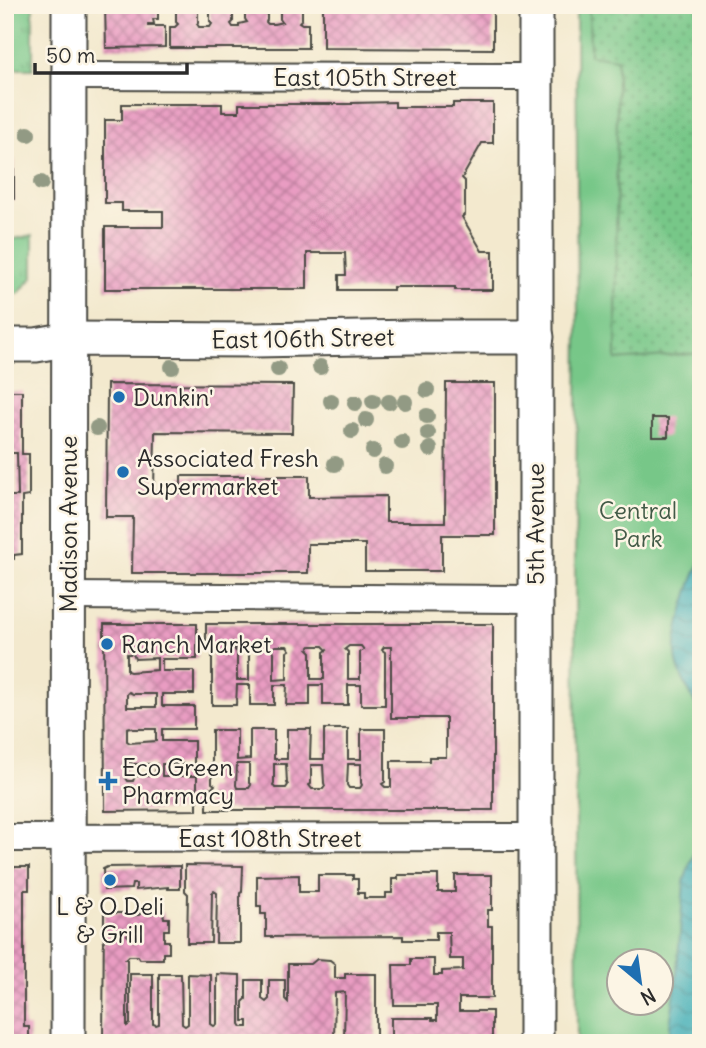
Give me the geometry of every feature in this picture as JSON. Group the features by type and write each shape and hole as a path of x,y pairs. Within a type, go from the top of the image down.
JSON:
{"main road":[{"name":"Madison Avenue","path":"68,1043 69,5"},
{"name":"5th Avenue","path":"536,5 536,1043"},
{"name":"East 106th Street","path":"5,326 36,326 69,339"},
{"name":"East 106th Street","path":"5,345 36,345 69,339 537,337"}],"street":[{"name":"East 105th Street","path":"69,76 536,77"},
{"path":"68,596 535,598"},
{"name":"East 108th Street","path":"5,838 536,837"}],"green space":[{"path":"9,5 33,5 33,69 5,69 5,21 9,21"},
{"name":"Central Park","path":"576,5 701,5 701,1043 577,1043 575,565 578,329"},
{"path":"589,5 701,5 701,352 616,360 617,59 590,55"},
{"path":"33,235 33,277 18,294 5,294 5,265 9,261 5,257 5,241"}],"water":[{"path":"701,561 701,716 680,671 676,646 684,607"},
{"path":"701,838 701,1043 670,1043 684,882"}],"building":[{"path":"5,5 9,5 9,21 5,21"},
{"path":"105,5 158,7 158,19 153,19 154,24 148,26 165,26 165,47 106,48"},
{"path":"176,5 198,5 197,24 199,27 210,27 210,5 233,5 231,24 233,27 239,27 239,24 247,22 245,5 267,5 266,22 274,24 282,22 280,5 302,5 302,19 299,22 308,24 308,48 170,48 170,27 178,24"},
{"path":"323,5 493,5 493,49 323,48"},
{"path":"395,102 395,107 453,107 453,103 493,103 493,143 482,143 462,178 465,181 465,214 462,217 482,251 493,251 493,290 393,287 393,290 339,290 339,275 346,275 345,253 307,253 307,289 105,289 105,227 163,227 163,211 122,211 122,203 105,203 105,120 122,120 122,104 222,104 222,112 239,112 239,104"},
{"path":"5,159 14,159 14,199 5,208"},
{"path":"446,383 495,383 495,535 442,535 442,571 365,571 365,544 308,544 308,573 132,573 133,517 106,517 107,384 293,385 292,433 155,432 154,493 181,493 181,476 309,476 309,497 386,496 386,522 445,522"},
{"path":"5,391 22,391 22,454 29,454 29,496 22,497 22,554 14,555 14,559 5,559 5,496 18,496 17,453 5,453"},
{"path":"652,418 668,418 668,437 652,437"},
{"path":"104,624 197,624 197,659 162,659 162,671 194,671 194,694 162,694 162,706 194,706 194,729 162,729 162,741 194,741 194,764 162,764 162,776 197,776 197,810 105,811","holes":["127,654 133,654 135,659 157,658 157,670 127,671","127,694 156,694 156,707 127,707","127,728 156,729 156,741 130,743 127,741","127,764 156,764 155,776 135,776 133,781 128,781"]},
{"path":"206,624 493,624 493,810 207,810 207,788 215,785 212,783 212,730 237,730 237,760 250,759 250,730 274,730 274,759 287,759 287,729 311,729 310,759 324,759 324,729 348,729 348,759 361,759 361,729 385,729 385,782 382,784 391,787 391,761 429,761 429,757 446,757 446,718 391,718 391,647 384,647 382,650 385,652 385,705 361,705 361,685 348,685 348,705 323,705 323,685 310,685 310,705 286,705 287,685 274,685 274,705 250,705 250,685 237,685 236,705 212,705 212,652 215,649 206,646","holes":["237,646 249,646 253,650 249,652 249,680 237,680 237,652 234,649","275,646 287,646 290,650 287,652 287,679 274,680 272,649","311,646 323,646 327,650 324,652 324,679 311,679 311,652 308,649","349,646 361,646 364,650 360,652 360,679 348,679 348,652 345,649","237,764 249,764 251,785 249,788 237,788","274,764 286,764 288,785 286,788 275,788","348,764 361,764 362,785 360,788 349,788","311,765 323,765 323,789 312,789 309,785"]},
{"path":"185,865 243,866 240,943 216,943 217,893 214,891 211,943 187,943 188,894 185,891"},
{"path":"180,866 180,889 168,887 136,890 136,884 132,884 131,889 104,890 103,869 107,867"},
{"path":"5,867 29,867 29,890 24,890 24,1027 29,1027 29,1043 5,1043"},
{"path":"299,875 299,892 318,892 318,875 353,875 353,879 358,879 358,893 364,893 364,898 386,898 386,893 392,893 392,879 398,879 398,875 438,875 438,892 455,892 455,875 492,875 492,910 488,910 488,926 492,926 492,998 459,998 459,1011 492,1011 492,1043 391,1043 391,1018 437,1020 437,1005 394,1005 393,965 411,965 411,959 434,959 434,975 442,975 442,971 463,970 463,959 450,959 449,932 436,932 436,940 403,940 403,936 266,937 266,914 261,914 261,906 257,906 257,876"},
{"path":"163,912 164,918 169,918 169,930 164,930 164,941 169,941 169,953 163,953 163,959 129,956 126,959 127,1026 130,1024 130,974 153,974 153,1024 156,1025 159,1024 159,974 181,974 182,1024 185,1026 188,1024 188,974 211,975 211,1024 214,1026 217,1024 217,974 240,975 240,1024 242,1027 248,1027 248,1021 243,1021 246,980 262,980 262,999 266,1002 269,999 269,980 285,980 285,999 288,1002 288,964 311,964 317,959 330,960 335,964 335,978 345,978 345,974 376,974 376,1043 103,1043 104,913","holes":["139,933 141,936 130,938 127,935","345,992 344,1039 334,1039 335,993"]}],"place":[{"name":"Dunkin'","path":"119,397"},
{"name":"Associated Fresh Supermarket","path":"123,472"},
{"name":"Ranch Market","path":"107,644"},
{"name":"Eco Green Pharmacy","path":"108,781"},
{"name":"L & O Deli & Grill","path":"110,880"}]}
